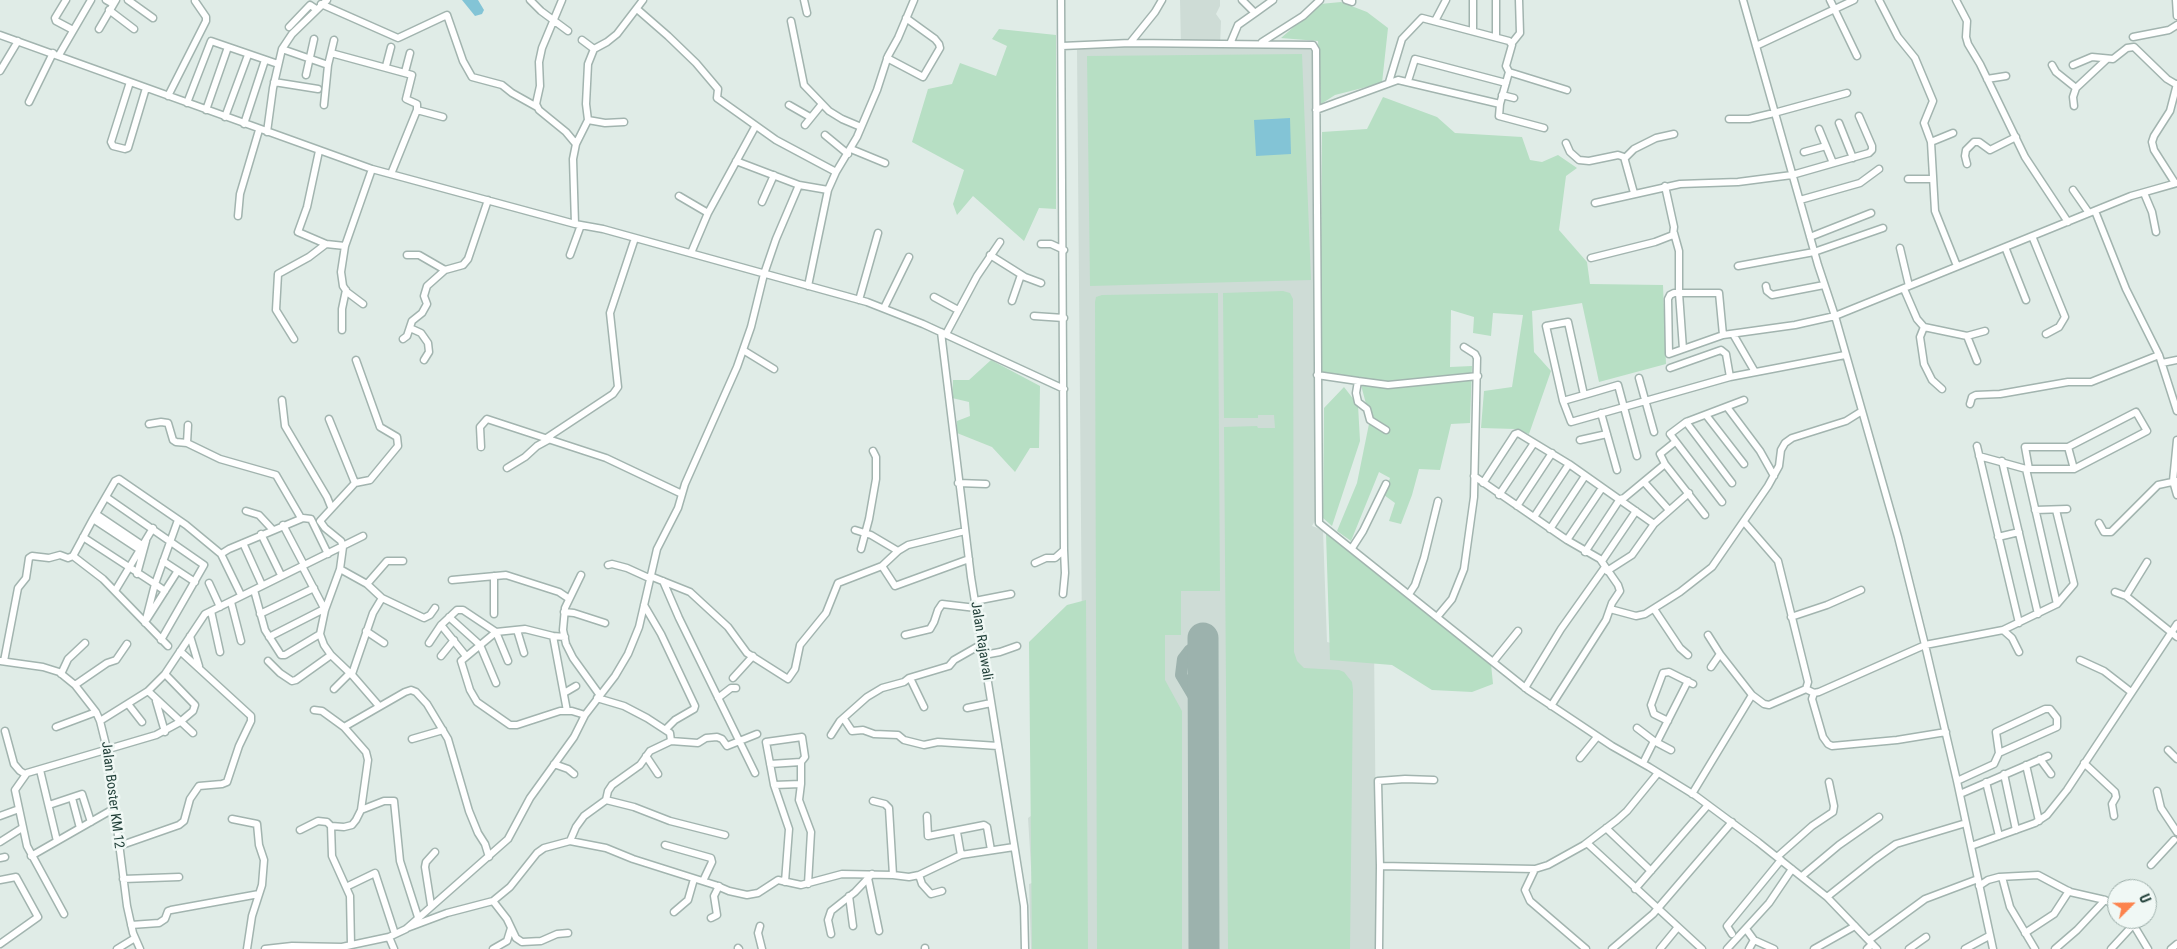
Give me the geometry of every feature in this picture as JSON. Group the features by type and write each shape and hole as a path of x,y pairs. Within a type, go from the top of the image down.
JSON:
{"street":[{"path":"66,0 55,18 56,21 73,30"},
{"path":"29,102 56,54 91,0"},
{"path":"106,0 113,5 134,29"},
{"path":"128,0 153,18"},
{"path":"530,0 536,7 568,31"},
{"path":"537,107 542,48 562,0"},
{"path":"570,255 578,224 572,159 576,144 588,120 586,104 588,64 594,49 617,34 643,0"},
{"path":"804,0 807,13"},
{"path":"808,286 828,190 861,127 875,96 887,58 898,38 914,0"},
{"path":"1061,0 1064,250 1065,573 1063,594"},
{"path":"1130,43 1155,12 1162,0"},
{"path":"1242,0 1254,13"},
{"path":"1230,44 1238,25 1273,0"},
{"path":"1261,43 1303,16 1320,0"},
{"path":"1346,0 1352,2 1352,0"},
{"path":"1435,21 1446,0"},
{"path":"1473,0 1473,31"},
{"path":"1496,0 1496,38"},
{"path":"1519,0 1520,33 1512,43 1506,66 1509,72 1498,113 1501,117 1544,128"},
{"path":"1743,0 1814,252 1835,316 1862,411 1926,645 1993,949"},
{"path":"1830,0 1833,11 1857,56"},
{"path":"1756,46 1854,0"},
{"path":"1880,0 1898,37 1915,58 1933,101 1924,122 1931,142 1935,211 1957,266"},
{"path":"1956,0 1967,21 1966,37 1968,44 2037,178 2068,222"},
{"path":"2176,0 2177,16"},
{"path":"168,96 206,21 206,17 195,1"},
{"path":"238,216 240,194 263,131 282,49 292,34 321,4"},
{"path":"289,28 310,5 321,4 398,38 447,15 463,61 472,77 502,85 537,107 566,132 576,144"},
{"path":"99,29 113,5"},
{"path":"637,9 696,63 718,89 717,98 755,127 793,150 836,172"},
{"path":"887,58 923,77 940,48 935,39 906,18"},
{"path":"1389,82 1402,39 1420,18 1512,43"},
{"path":"791,21 804,85 822,104 842,119 861,127"},
{"path":"2133,37 2169,30 2177,25"},
{"path":"0,35 372,169 691,253 884,308 944,333 1064,389"},
{"path":"306,75 314,39"},
{"path":"324,106 328,65 334,40"},
{"path":"582,40 594,49"},
{"path":"0,71 18,41"},
{"path":"187,103 210,42 213,41 248,55 278,64"},
{"path":"1062,46 1130,43 1313,45 1316,50 1318,522 1525,688 1597,737 1658,772 1732,822 1827,897 1873,944"},
{"path":"206,110 228,47"},
{"path":"386,66 391,47"},
{"path":"1723,335 1719,293 1679,293 1672,294 1668,299 1669,354 1723,335 1795,325 1835,316 2092,212 2176,183 2154,150 2152,142 2175,103 2177,85 2167,79 2134,47 2127,48 2115,58 2092,57 2073,66"},
{"path":"282,49 328,65"},
{"path":"331,53 386,66 413,76 406,99 417,104 417,110 390,174"},
{"path":"405,72 410,53"},
{"path":"226,117 248,55"},
{"path":"2074,106 2073,94 2076,88 2107,59"},
{"path":"244,124 265,60"},
{"path":"1408,81 1415,60 1506,83"},
{"path":"2052,65 2056,72 2076,88"},
{"path":"1509,72 1567,90"},
{"path":"1987,80 2006,76"},
{"path":"1316,110 1398,80 1500,104"},
{"path":"130,82 110,142 113,146 128,148 146,88"},
{"path":"274,82 318,89"},
{"path":"1729,120 1743,120 1774,113 1847,93"},
{"path":"1502,95 1514,98"},
{"path":"805,125 822,104"},
{"path":"789,105 810,117"},
{"path":"417,110 443,117"},
{"path":"1595,203 1665,186 1738,182 1792,176 1853,158 1872,150 1859,116"},
{"path":"588,120 605,123 624,122"},
{"path":"1839,123 1853,158"},
{"path":"691,253 708,213 755,127"},
{"path":"1819,129 1833,163"},
{"path":"1931,142 1952,133"},
{"path":"1625,158 1634,149 1656,138 1674,134"},
{"path":"825,135 850,151 885,163"},
{"path":"1967,164 1966,150 1974,142 1979,142 1990,150 2016,137"},
{"path":"1566,143 1570,152 1579,160 1589,161 1618,155 1625,158"},
{"path":"1804,152 1826,146"},
{"path":"319,151 307,207 298,232 326,244 345,246"},
{"path":"1625,158 1634,193"},
{"path":"736,161 799,185 828,190"},
{"path":"363,304 343,286 341,272 345,246 372,169"},
{"path":"1800,200 1860,183 1879,169"},
{"path":"762,202 774,175"},
{"path":"1908,179 1933,179"},
{"path":"406,929 430,906 489,857 508,838 530,798 574,737 585,715 615,676 628,654 639,627 657,548 678,508 682,494 743,350 764,274 783,221 799,185"},
{"path":"1665,186 1679,251 1679,293 1683,349"},
{"path":"2073,190 2092,212 2126,289 2159,355 2177,411"},
{"path":"2144,193 2152,212 2156,232"},
{"path":"680,196 708,213"},
{"path":"403,339 407,336 412,321 422,313 427,304 424,296 427,286 445,270 463,265 468,259 488,200"},
{"path":"1810,237 1871,213"},
{"path":"1738,266 1814,252 1882,228"},
{"path":"859,300 878,233"},
{"path":"1591,258 1655,242 1674,234"},
{"path":"2032,236 2065,318 2059,327 2046,334"},
{"path":"507,468 614,394 618,387 610,313 635,238"},
{"path":"944,333 990,255 1000,242"},
{"path":"294,339 276,310 278,274 309,257 326,244"},
{"path":"1041,244 1051,244 1064,250"},
{"path":"2006,247 2026,300"},
{"path":"1900,248 1907,287 1917,319 1924,326 1967,336 1985,331"},
{"path":"407,255 419,255 445,270"},
{"path":"990,255 1021,275 1041,283"},
{"path":"884,308 909,257"},
{"path":"1012,301 1021,275"},
{"path":"1766,286 1767,291 1772,295 1824,285"},
{"path":"342,330 342,309 346,290"},
{"path":"934,298 958,310"},
{"path":"1034,316 1064,318"},
{"path":"1584,395 1568,322 1546,326 1563,401 1571,422 1730,377 1845,355"},
{"path":"1924,326 1920,337 1924,364 1932,380 1942,389"},
{"path":"410,328 421,334 428,343 429,352 424,360"},
{"name":"Jalan Rajawali","path":"944,333 958,483 1024,906 1025,949"},
{"path":"1733,334 1755,372"},
{"path":"1967,336 1977,360"},
{"path":"1437,617 1452,599 1464,569 1474,497 1477,358 1475,354 1464,347"},
{"path":"743,350 774,369"},
{"path":"1670,368 1721,350 1726,354 1730,377"},
{"path":"1970,404 1970,399 1975,395 2000,394 2068,382 2091,382 2159,355"},
{"path":"320,521 355,483 370,480 390,457 399,442 397,437 380,427 356,360"},
{"path":"2162,363 2177,360"},
{"path":"1317,375 1388,385 1478,376"},
{"path":"1639,378 1654,432"},
{"path":"1358,381 1356,393 1358,402 1368,411 1370,420 1386,430"},
{"path":"1563,401 1618,385 1637,456"},
{"path":"282,400 285,426 327,496 331,507"},
{"path":"1722,502 1675,442 1671,433 1686,422 1744,400"},
{"path":"1727,406 1760,451 1774,476"},
{"path":"1610,609 1636,616 1646,614 1680,592 1712,567 1744,523 1774,476 1779,466 1781,450 1788,441 1846,421 1862,411"},
{"path":"1979,456 2028,468 2074,469 2147,430 2136,412 2068,447 2025,447 2028,468 2035,510 2057,604"},
{"path":"1601,413 1617,470"},
{"path":"1706,414 1744,464"},
{"path":"329,419 355,483"},
{"path":"481,447 480,427 487,419 546,440 606,458 682,494"},
{"path":"1686,422 1732,483"},
{"path":"149,424 168,423 174,441 188,444 220,458 276,475 301,518"},
{"path":"188,425 188,444"},
{"path":"1483,483 1515,434 1518,433 1569,464 1654,524"},
{"path":"1580,440 1607,434"},
{"path":"2177,440 2175,481 2177,495"},
{"path":"1675,442 1660,454 1705,515"},
{"path":"1499,495 1534,443"},
{"path":"1977,446 2019,623"},
{"path":"2068,447 2074,469"},
{"path":"861,549 866,533 876,479 876,462 873,451"},
{"path":"1517,506 1552,453"},
{"path":"2002,461 2038,614"},
{"path":"1534,517 1569,464"},
{"path":"1585,552 1620,499 1666,464"},
{"path":"1474,476 1605,567 1618,585 1620,591 1606,620 1551,706"},
{"path":"1550,528 1585,476"},
{"path":"2,661 18,588 26,578 29,558 32,556 49,558 60,555 68,558 73,556 94,516 115,481 119,479 178,520 222,554 241,595"},
{"path":"2099,523 2104,532 2111,532 2158,485 2175,481"},
{"path":"1644,482 1669,510"},
{"path":"958,483 986,484"},
{"path":"1352,548 1363,531 1386,484"},
{"path":"1567,540 1602,488"},
{"path":"1605,567 1632,556 1654,524 1689,493"},
{"path":"106,497 204,564 161,640"},
{"path":"1409,594 1415,585 1424,558 1438,501"},
{"path":"2035,510 2067,509"},
{"path":"1946,732 1832,746 1823,737 1812,699 1814,693 1926,645 2004,630 2057,604 2074,584 2056,510"},
{"path":"246,511 259,514 272,529"},
{"path":"1525,688 1561,629 1605,567 1636,511"},
{"path":"94,516 146,548 137,574"},
{"path":"222,554 261,534 301,518 320,521 325,528 341,541 343,547 340,569 324,610 320,634 324,645 331,655 351,674 379,706"},
{"path":"311,519 328,554"},
{"path":"146,621 155,584 178,520"},
{"path":"1744,523 1777,558 1808,682 1806,689"},
{"path":"283,525 324,610"},
{"path":"115,591 153,528"},
{"path":"855,530 866,533 898,551"},
{"path":"608,565 612,564 627,568 649,577 663,580 690,592 728,627 747,653 788,679 795,670 800,645 826,613 838,583 882,566 898,551 908,545 965,531"},
{"path":"1998,537 2019,532"},
{"path":"261,534 282,575"},
{"path":"100,721 148,691 165,674 201,618 241,595 363,536"},
{"path":"83,537 165,591"},
{"path":"243,543 262,585"},
{"path":"1035,563 1046,558 1055,558 1064,550"},
{"path":"73,556 90,568 115,591 146,621 168,646"},
{"path":"882,566 895,586 969,559"},
{"path":"163,561 177,572 195,582"},
{"path":"367,584 387,561 403,561"},
{"path":"2126,596 2147,562"},
{"path":"340,569 367,584 382,598 424,618 430,615 435,608"},
{"path":"146,621 177,572"},
{"path":"452,580 506,575 559,592 568,598"},
{"path":"581,575 568,598 564,612 565,637 573,658 598,696 624,706 666,729 670,733 671,742"},
{"path":"494,576 494,614"},
{"path":"663,580 739,743 755,773"},
{"path":"209,582 220,607"},
{"path":"260,614 314,588"},
{"path":"254,590 260,614 269,637 283,656 320,634"},
{"path":"1791,616 1827,605 1861,590"},
{"path":"2116,592 2126,596 2174,635"},
{"path":"905,635 930,629 942,604 976,604 1011,594"},
{"path":"334,689 351,674 373,613 382,598"},
{"path":"231,602 241,641"},
{"path":"644,605 661,634 695,706 694,709 675,720 666,729"},
{"path":"1654,609 1680,648 1688,655"},
{"path":"269,637 324,610"},
{"path":"429,644 441,625 457,610 463,610 496,632 508,661"},
{"path":"211,611 220,652"},
{"path":"564,612 574,613 605,623"},
{"path":"449,617 480,645 496,683"},
{"path":"1971,846 2039,822 2058,803 2131,692 2174,635 2177,624"},
{"path":"441,625 466,656"},
{"path":"518,630 524,653"},
{"path":"565,637 553,636 537,630 496,632 466,656 461,661 461,666 470,690 477,702 510,725 517,725 560,710 585,715"},
{"path":"2004,630 2012,638 2019,652"},
{"path":"366,631 384,643"},
{"path":"1493,662 1518,631"},
{"path":"1708,635 1720,654 1752,695 1764,704 1769,705 1806,689 1814,693"},
{"path":"190,636 199,668"},
{"path":"553,636 567,710"},
{"path":"441,656 454,640"},
{"path":"61,674 68,659 84,643"},
{"path":"75,685 101,666 116,660 127,644"},
{"path":"831,734 840,721 867,697 882,688 948,666 954,660 982,644"},
{"path":"984,655 1017,646"},
{"path":"119,846 179,825 184,821 190,799 198,786 224,784 229,779 239,746 251,718 180,651"},
{"path":"1711,667 1720,654"},
{"path":"268,661 280,674 292,681 331,655"},
{"path":"733,678 753,656"},
{"path":"2080,660 2104,671 2131,692"},
{"name":"Jalan Boster KM 12","path":"2,661 43,667 61,674 75,685 96,712 107,749 123,879 131,925 140,949"},
{"path":"1643,763 1668,721 1690,683 1669,672 1663,673 1651,705 1654,714 1668,721"},
{"path":"64,914 31,856 22,828 15,791 25,774 165,732 180,722 193,711 195,705 165,674"},
{"path":"910,678 924,707"},
{"path":"564,693 576,686"},
{"path":"718,698 731,688 736,688"},
{"path":"344,727 405,692 414,690 427,704 442,730 456,765 469,811 489,857"},
{"path":"148,691 192,733"},
{"path":"1692,794 1752,695"},
{"path":"156,699 165,732"},
{"path":"128,704 142,722"},
{"path":"968,708 991,704"},
{"path":"1957,780 1994,764 1999,753 1995,732 2047,708 2052,710 2058,722 2057,727 1999,753"},
{"path":"300,830 318,821 327,822 331,826 352,826 361,810 368,760 366,752 344,727 322,711 314,710"},
{"path":"56,727 96,712"},
{"path":"844,719 852,731 863,730 874,734 898,735 904,740 924,745 938,742 998,746"},
{"path":"1637,728 1671,750"},
{"path":"412,739 442,730"},
{"path":"5,731 14,764 25,774"},
{"path":"570,841 576,826 584,816 606,800 612,785 632,772 650,751 671,742 698,742 706,738 717,737 722,739 727,746 739,743 757,734"},
{"path":"785,882 788,829 774,785 766,742 802,737 805,758 801,762 799,800 811,832 808,884"},
{"path":"1580,758 1597,737"},
{"path":"2168,750 2177,759"},
{"path":"646,756 658,774"},
{"path":"1960,794 2048,756"},
{"path":"2040,759 2051,774"},
{"path":"770,764 801,762"},
{"path":"2084,763 2116,794 2112,804 2114,816"},
{"path":"554,764 568,768 574,774"},
{"path":"2026,766 2039,822"},
{"path":"40,770 56,841"},
{"path":"1380,866 1535,869 1548,865 1587,843 1627,811 1658,772"},
{"path":"2004,774 2016,830"},
{"path":"1379,949 1378,781 1405,779 1434,780"},
{"path":"1732,934 1727,926 1779,859 1812,826 1833,812 1834,806 1829,782"},
{"path":"1986,782 1999,836"},
{"path":"774,785 800,784"},
{"path":"2158,790 2161,808 2177,832"},
{"path":"49,805 82,794 91,822"},
{"path":"72,798 80,828"},
{"path":"606,800 634,807 670,821 725,835"},
{"path":"361,810 384,801 394,801 400,861 418,917"},
{"path":"873,801 885,804 891,813 893,875"},
{"path":"1635,888 1708,805"},
{"path":"31,856 115,808"},
{"path":"0,816 19,809"},
{"path":"927,816 928,836 957,832 984,825 987,827 990,850"},
{"path":"1802,876 1839,845 1879,817"},
{"path":"232,819 257,824 259,845 264,860 262,885 252,916 247,949"},
{"path":"1612,949 1657,910 1732,822"},
{"path":"1827,897 1896,844 1966,823"},
{"path":"331,826 332,856 350,896 351,945"},
{"path":"0,842 22,828"},
{"path":"1606,828 1651,871"},
{"path":"957,832 961,855"},
{"path":"265,949 283,946 331,948 351,945 392,935 447,913 494,901 510,887 537,853 544,848 570,841 606,848 694,879 747,895 758,893 778,880 792,884 808,884 842,874 909,877 919,875 961,855 1014,847"},
{"path":"2151,865 2176,841"},
{"path":"1587,843 1657,910 1702,949"},
{"path":"665,845 711,858 712,862 704,881"},
{"path":"430,906 425,867 426,862 435,852"},
{"path":"1535,869 1525,890 1530,902 1586,949"},
{"path":"1728,949 1768,903 1792,869"},
{"path":"346,887 375,873 394,949"},
{"path":"919,875 922,884 932,894 942,891"},
{"path":"1979,886 1988,880 2002,877 2038,875 2069,891 2105,900 2077,930 2055,949"},
{"path":"0,880 12,876 17,878 38,918 0,944"},
{"path":"831,934 828,920 831,911 870,876"},
{"path":"870,876 878,931"},
{"path":"123,879 179,877"},
{"path":"2002,877 2010,907 2035,949"},
{"path":"674,912 688,900 694,879"},
{"path":"1867,949 1920,902 1978,879"},
{"path":"711,918 718,914 714,896 719,886"},
{"path":"2025,933 2054,914 2069,891"},
{"path":"131,925 159,923 165,919 168,911 171,910 259,894"},
{"path":"849,896 853,926"},
{"path":"494,901 516,938 522,942 541,941 557,934 568,933"},
{"path":"760,926 758,933 762,949"},
{"path":"1814,949 1855,926"},
{"path":"1660,949 1678,927"},
{"path":"493,949 507,941 511,928"},
{"path":"1746,929 1754,940 1774,949"},
{"path":"2111,949 2127,929"},
{"path":"2136,929 2148,949"},
{"path":"1965,949 1989,936"},
{"path":"1909,949 1926,937"},
{"path":"117,949 135,938"},
{"path":"1739,938 1749,948 1754,940"},
{"path":"2171,949 2177,944"}],"shaded area":[{"path":"1180,0 1220,0 1220,6 1216,14 1221,21 1220,46 1305,45 1313,52 1316,519 1312,526 1323,530 1327,642 1335,644 1374,644 1377,949 1031,949 1029,884 1032,883 1028,818 1035,813 1082,638 1077,50 1081,47 1181,46"}],"green space":[{"path":"1341,2 1367,12 1388,28 1382,83 1335,95 1321,104 1318,41 1281,38 1320,4"},
{"path":"999,29 1056,35 1056,209 1039,208 1024,241 973,196 957,215 953,204 964,170 912,142 928,89 952,84 960,63 996,76 1007,46 992,39"},
{"path":"1302,54 1311,280 1090,286 1087,56"},
{"path":"1383,97 1437,117 1455,133 1522,137 1530,160 1542,162 1558,155 1577,168 1566,176 1559,230 1587,262 1590,284 1663,285 1666,364 1599,382 1582,303 1532,311 1534,352 1551,371 1529,434 1515,429 1481,428 1484,391 1512,387 1523,315 1493,313 1491,336 1473,333 1474,317 1451,310 1450,367 1472,366 1470,423 1451,424 1440,470 1419,469 1401,524 1389,521 1395,503 1384,495 1390,478 1379,472 1351,541 1337,531 1357,483 1370,419 1361,385 1338,375 1320,373 1322,132 1367,129"},
{"path":"1283,291 1290,293 1293,299 1294,652 1297,661 1304,668 1344,672 1352,682 1353,690 1350,949 1228,949 1224,427 1257,426 1258,428 1275,428 1274,415 1258,415 1258,418 1224,418 1223,293"},
{"path":"1218,293 1220,591 1181,591 1181,635 1165,635 1165,680 1182,711 1182,949 1097,949 1095,302 1096,297 1102,295"},
{"path":"991,360 1040,386 1039,448 1030,448 1015,472 992,447 957,433 957,421 970,416 969,402 952,398 953,380 969,380"},
{"path":"1344,387 1358,405 1360,441 1332,526 1323,518 1324,408"},
{"path":"1326,533 1491,664 1493,684 1472,692 1432,690 1392,665 1330,660"},
{"path":"1086,600 1088,949 1032,949 1029,642 1067,605"}],"water":[{"path":"462,0 478,0 484,10 482,14 475,16"},
{"path":"1290,118 1291,154 1256,156 1254,120"}],"taxiway":[{"path":"1203,688 1209,671 1209,654 1203,647 1196,647 1190,650 1183,659 1181,675 1203,712"}],"runway":[{"path":"1203,638 1204,949"}]}
